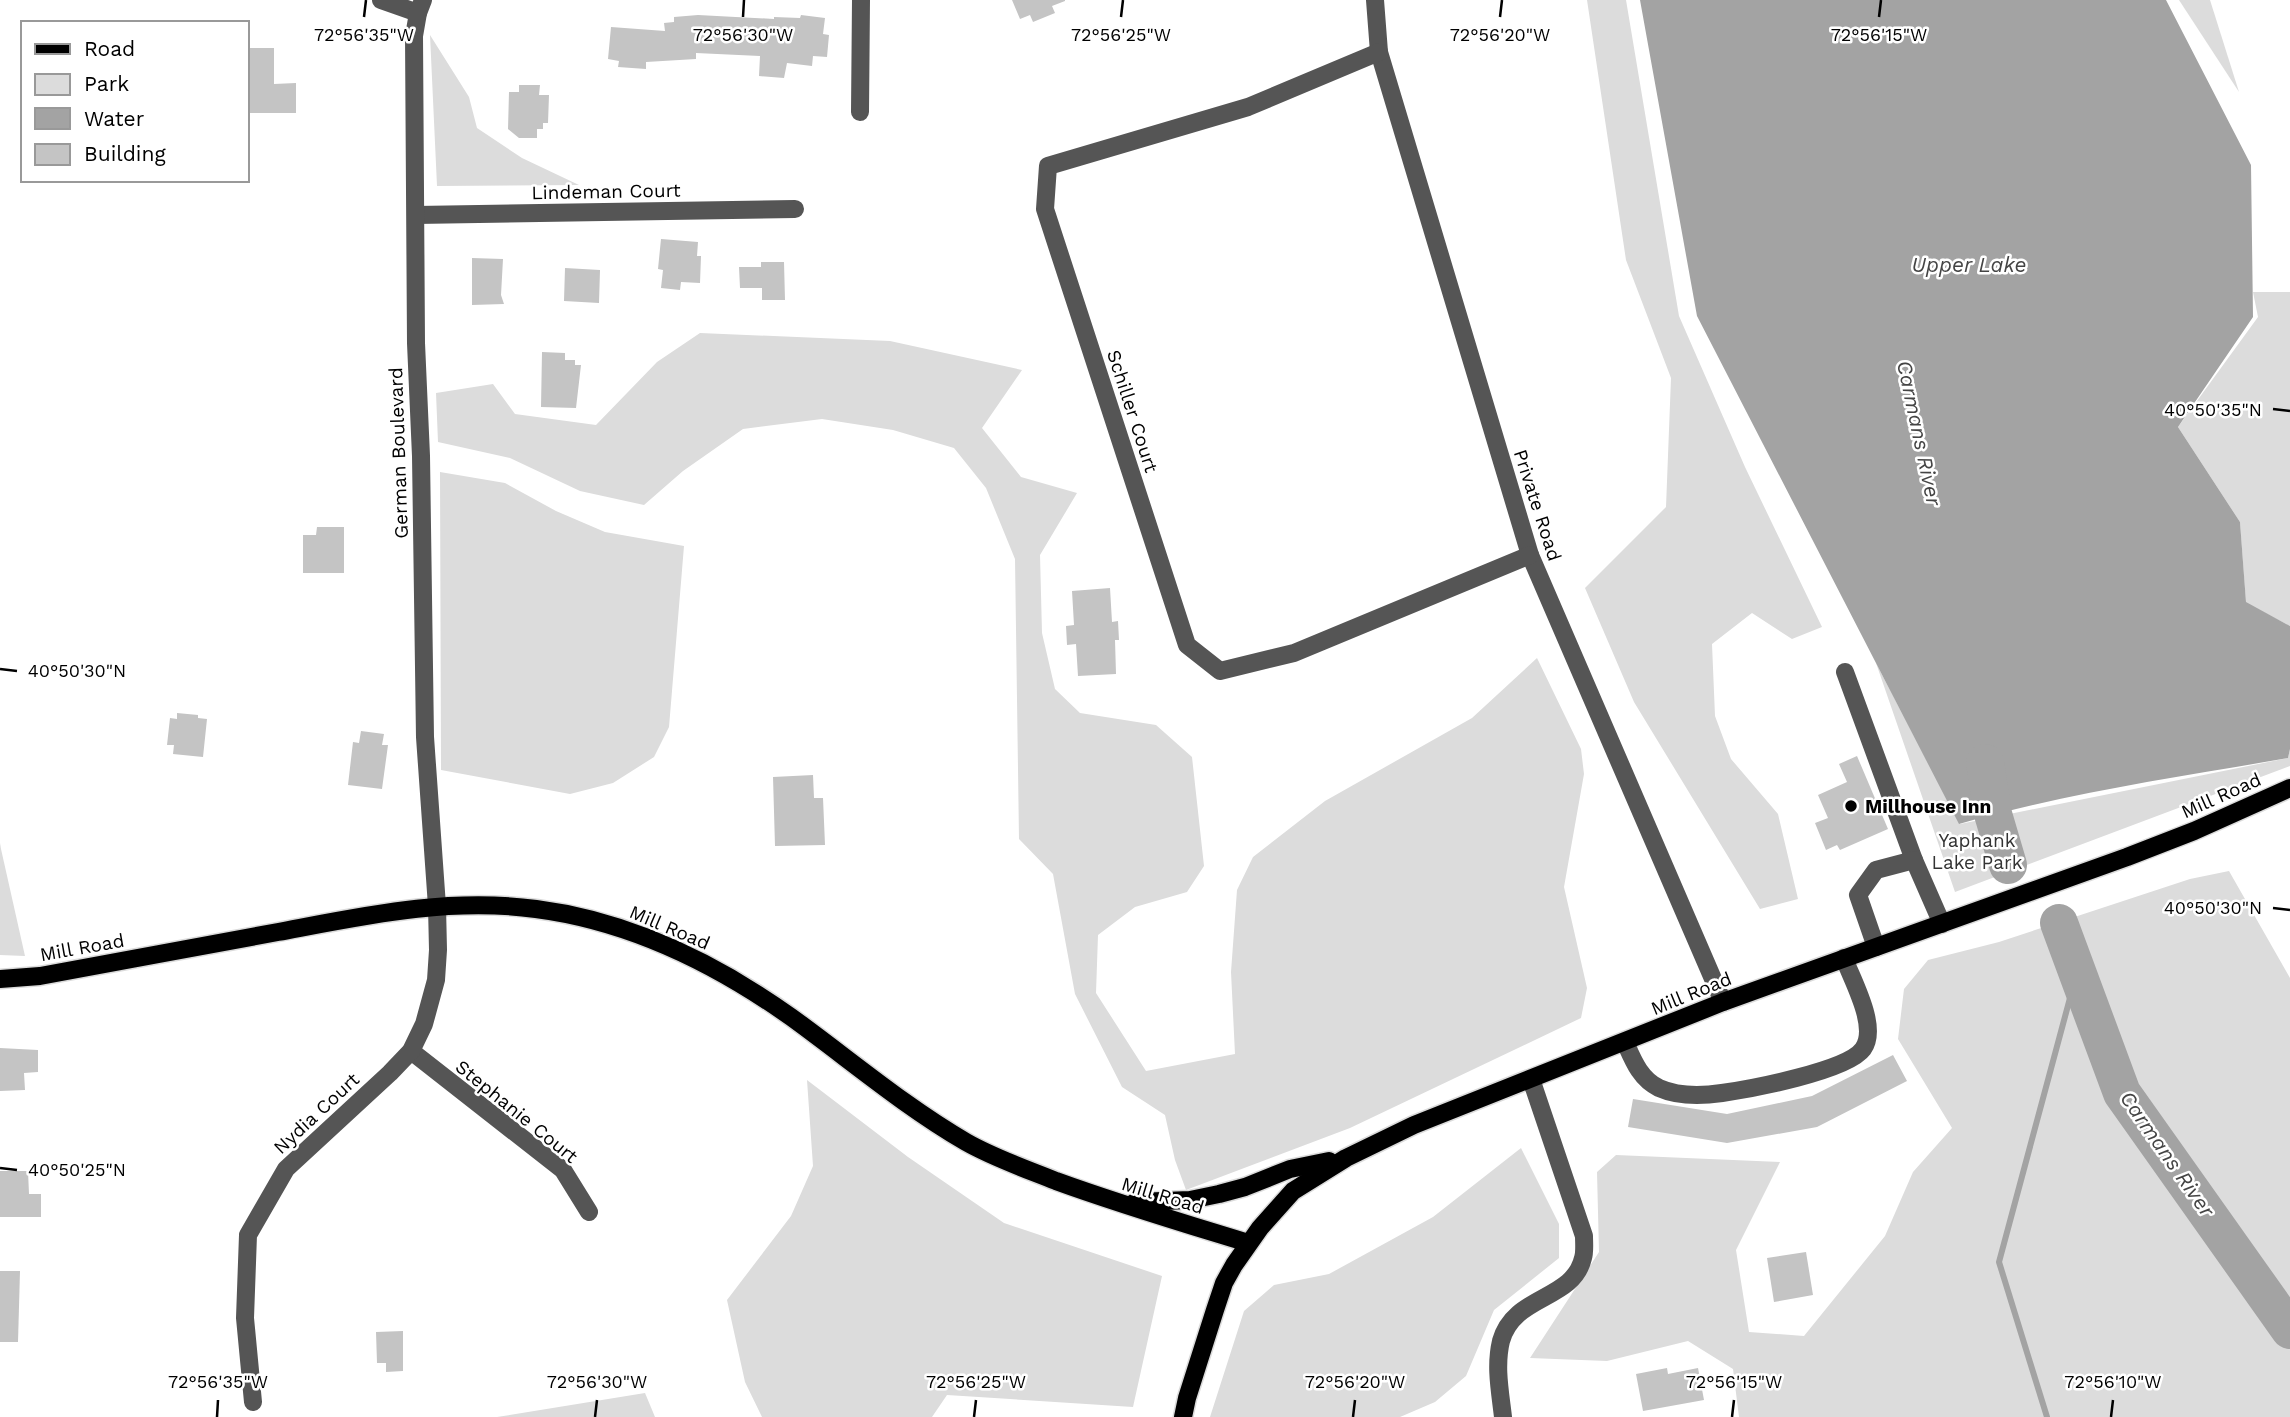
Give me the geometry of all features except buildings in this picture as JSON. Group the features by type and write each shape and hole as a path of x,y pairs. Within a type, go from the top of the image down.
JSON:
{"main road":[{"name":"Mill Road","path":"0,979 40,976 404,909 503,906 565,913 612,926 671,948 727,976 761,996 916,1109 969,1143 1038,1174 1114,1202 1248,1243 1271,1213 1293,1191 1346,1158 1414,1125 1723,1002 2127,857 2194,831 2290,788"},
{"path":"1114,1202 1190,1200 1245,1187 1290,1170 1346,1158"},
{"path":"1183,1417 1193,1377 1224,1283 1248,1243"}],"street":[{"path":"381,0 421,7"},
{"path":"860,112 861,0"},
{"name":"Private Road","path":"1375,0 1379,52 1531,555 1723,1002"},
{"name":"German Boulevard","path":"421,7 414,37 413,102 416,343 421,456 425,737 437,906"},
{"name":"Schiller Court","path":"1379,52 1248,107 1048,166 1045,209 1187,645 1220,671 1294,653 1531,555"},
{"name":"Lindeman Court","path":"416,215 795,209"},
{"path":"1845,673 1914,860 1942,924"},
{"path":"1876,947 1858,895 1876,870 1914,860"},
{"name":"Nydia Court","path":"253,1402 245,1318 248,1235 286,1169 411,1051 424,1024 436,980 437,906"},
{"path":"1625,1042 1641,1074 1650,1083 1660,1089 1682,1094 1720,1093 1785,1081 1841,1064 1863,1049 1868,1033 1867,1018 1844,958"},
{"name":"Stephanie Court","path":"411,1051 563,1170 589,1212"},
{"path":"1503,1417 1497,1364 1507,1326 1521,1310 1534,1301 1562,1288 1575,1275 1583,1258 1584,1236 1531,1079"}],"green space":[{"path":"1587,0 1626,0 1679,316 1745,467 1822,627 1792,639 1752,613 1712,644 1715,716 1731,759 1778,814 1798,899 1760,909 1634,702 1585,588 1666,507 1671,378 1626,260"},
{"path":"2179,0 2210,0 2239,92"},
{"path":"430,35 469,97 477,128 522,158 579,185 437,186"},
{"path":"2253,292 2290,292 2290,626 2246,603 2240,522 2178,427 2258,317"},
{"path":"700,333 890,341 1022,370 982,428 1021,477 1077,493 1040,555 1042,633 1055,689 1080,713 1156,725 1192,757 1204,866 1187,892 1135,907 1098,935 1096,993 1146,1071 1235,1054 1231,972 1237,890 1253,857 1325,801 1472,718 1537,658 1581,749 1584,774 1564,887 1587,988 1581,1018 1350,1128 1186,1190 1175,1160 1165,1115 1122,1087 1075,994 1053,874 1019,839 1015,559 986,488 954,448 893,430 822,419 743,429 683,471 644,505 580,491 510,458 438,442 436,393 493,384 515,414 596,425 657,362"},
{"path":"440,472 505,483 556,511 605,532 684,546 669,727 654,757 613,783 570,794 441,770"},
{"name":"Yaphank Lake Park","path":"1876,663 1960,824 2288,758 2290,749 2290,766 1955,892"},
{"path":"0,843 1,849 25,956 0,955"},
{"path":"2229,871 2290,978 2290,1417 1739,1417 1733,1369 1688,1341 1607,1361 1530,1358 1599,1252 1597,1172 1616,1155 1780,1162 1736,1250 1749,1332 1804,1336 1885,1236 1913,1172 1952,1128 1898,1039 1904,989 1928,960 1999,942 2190,879"},
{"path":"807,1080 908,1157 1004,1223 1162,1276 1133,1407 947,1395 932,1417 762,1417 745,1382 727,1300 791,1216 813,1166"},
{"path":"1521,1148 1559,1224 1559,1258 1494,1310 1466,1376 1435,1402 1400,1417 1210,1417 1244,1311 1274,1285 1329,1274 1433,1217"},
{"path":"645,1393 655,1417 497,1417"}],"water":[{"name":"Upper Lake","path":"1640,0 2166,0 2251,165 2253,317 2178,427 2240,522 2246,602 2290,626 2288,758 2081,795 1959,824 1697,316"}],"waterway":[{"name":"Carmans River","path":"1985,763 1993,814 2008,865"},
{"name":"Carmans River","path":"2059,923 2122,1093 2290,1330"},
{"path":"2047,1417 1999,1262 2077,972"}],"place":[{"name":"Millhouse Inn","path":"1851,806"}]}
